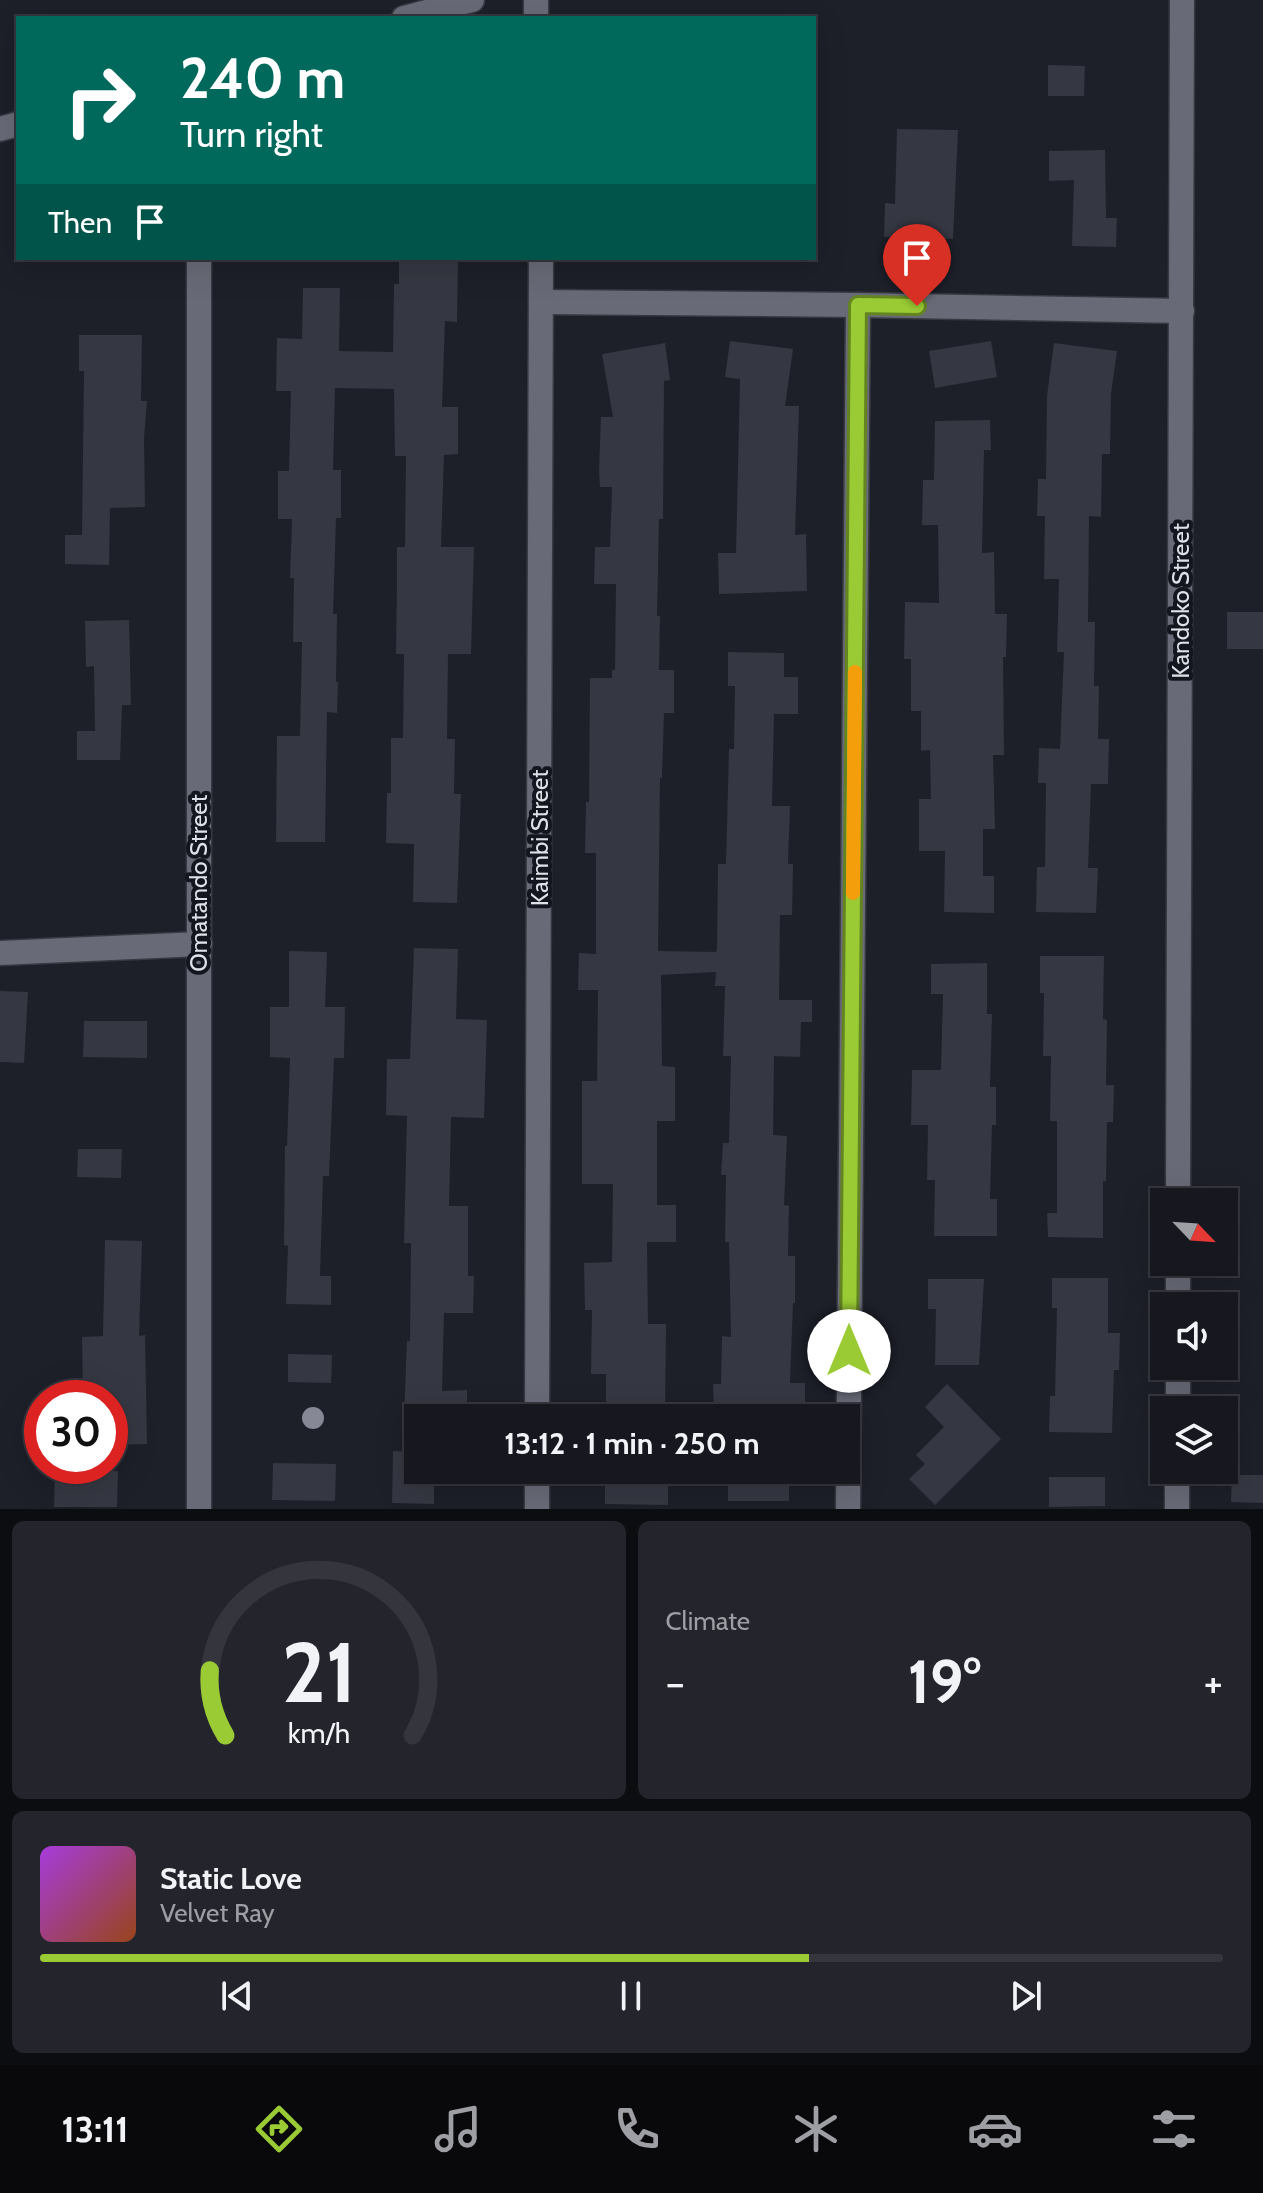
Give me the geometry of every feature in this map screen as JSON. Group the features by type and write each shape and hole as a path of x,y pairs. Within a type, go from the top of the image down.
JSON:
{"street":[{"path":"412,16 472,0"},
{"name":"Kandoko Street","path":"1178,1188 1182,0"},
{"name":"Omatando Street","path":"199,260 199,1509"},
{"name":"Kaimbi Street","path":"537,1404 541,260"},
{"path":"542,302 1182,311"},
{"path":"848,1509 858,305"},
{"path":"0,953 200,944"},
{"path":"537,1484 537,1509"},
{"path":"1177,1484 1177,1509"}],"building":[{"path":"1048,65 1085,66 1084,96 1048,96"},
{"path":"897,129 958,130 953,239 884,237 885,203 895,204"},
{"path":"1105,150 1106,218 1117,218 1116,247 1072,246 1074,180 1049,181 1049,151"},
{"path":"399,260 458,260 457,322 445,321 442,407 458,407 458,454 444,455 441,547 474,547 471,654 448,654 447,739 455,739 454,794 461,794 457,903 413,902 414,844 386,843 387,793 391,793 391,738 403,738 404,654 396,654 397,547 405,547 406,456 395,456 394,389 335,388 333,470 341,470 341,518 336,518 333,614 337,614 338,682 337,713 327,712 325,842 276,842 277,736 300,736 302,642 293,642 294,578 290,578 292,519 278,519 278,471 289,471 291,391 276,391 277,338 302,339 303,288 340,288 339,351 393,352 394,284 399,284"},
{"path":"79,335 142,335 141,401 147,401 145,507 110,508 109,565 65,564 65,535 82,535 84,371 79,371"},
{"path":"730,341 793,349 785,406 799,406 795,535 806,534 807,591 719,594 718,553 736,553 740,379 725,377"},
{"path":"991,341 997,377 935,388 929,351"},
{"path":"665,343 670,380 664,381 663,519 659,519 657,616 660,616 659,670 674,670 674,713 664,713 658,951 716,952 717,949 718,864 726,864 729,749 734,749 735,686 728,686 728,652 784,653 784,677 798,677 798,714 774,714 772,806 790,806 788,864 793,864 792,915 780,915 779,1000 812,1000 812,1022 801,1022 800,1057 774,1056 773,1135 787,1136 784,1205 789,1206 788,1256 795,1256 790,1383 805,1383 805,1404 714,1404 713,1384 721,1384 722,1336 731,1337 729,1242 725,1242 726,1175 721,1175 723,1143 729,1143 731,1056 723,1056 725,986 715,986 716,972 661,975 662,1066 675,1067 675,1121 657,1121 657,1205 676,1205 676,1242 647,1242 648,1324 666,1324 665,1404 606,1404 606,1374 591,1374 592,1310 585,1310 584,1263 612,1262 613,1184 582,1184 582,1081 597,1081 598,990 578,990 579,953 596,954 596,853 585,853 586,802 589,802 590,678 612,678 612,670 615,670 616,584 594,584 595,547 610,547 612,487 600,487 599,469 601,417 613,417 602,354"},
{"path":"1054,343 1117,351 1111,394 1110,454 1102,454 1101,517 1089,516 1088,622 1095,622 1094,686 1099,686 1098,739 1109,739 1108,784 1091,784 1088,868 1098,868 1096,913 1036,912 1037,867 1045,867 1046,783 1038,783 1039,748 1060,749 1064,652 1057,652 1059,579 1044,579 1045,516 1037,516 1038,479 1046,479 1047,396"},
{"path":"990,420 991,450 984,450 982,553 994,552 995,614 1007,614 1006,657 1003,657 1004,755 993,755 995,829 983,829 983,876 994,876 994,913 944,912 945,851 919,851 919,799 931,799 930,750 921,751 921,711 911,711 911,659 904,659 905,602 939,603 938,525 922,525 923,480 934,480 935,421"},
{"path":"1227,612 1263,612 1263,649 1227,649"},
{"path":"129,620 131,705 122,705 120,760 77,760 77,731 95,731 94,666 86,667 85,621"},
{"path":"414,948 458,949 456,1019 487,1020 484,1118 451,1117 449,1206 468,1206 468,1276 474,1276 473,1313 444,1313 442,1391 467,1390 467,1404 405,1404 407,1341 410,1341 411,1243 404,1243 407,1116 386,1115 387,1059 410,1059"},
{"path":"289,951 327,952 325,1007 345,1007 344,1058 334,1058 329,1176 323,1176 320,1276 331,1276 331,1305 286,1304 285,1146 290,1058 270,1057 270,1007 289,1007"},
{"path":"1040,956 1104,956 1106,1085 1114,1085 1113,1122 1107,1122 1103,1238 1048,1237 1047,1213 1057,1213 1057,1121 1050,1121 1051,1056 1043,1056 1044,993 1040,993"},
{"path":"987,963 987,1014 992,1014 990,1087 996,1087 990,1199 997,1199 997,1236 934,1236 935,1180 927,1180 928,1125 911,1125 912,1070 941,1070 943,994 931,994 931,964"},
{"path":"0,991 28,992 24,1063 0,1062"},
{"path":"84,1021 147,1021 147,1058 83,1057"},
{"path":"78,1149 122,1149 121,1178 77,1177"},
{"path":"105,1240 142,1241 139,1336 145,1335 147,1444 128,1445 128,1380 83,1380 82,1337 103,1336"},
{"path":"1052,1278 1108,1278 1108,1333 1120,1333 1119,1370 1114,1370 1112,1433 1049,1432 1050,1396 1055,1396 1057,1308 1052,1308"},
{"path":"928,1279 984,1279 979,1365 935,1365 936,1309 928,1309"},
{"path":"288,1354 332,1355 331,1383 288,1382"},
{"path":"947,1384 1001,1439 935,1505 909,1479 925,1464 916,1455 944,1427 925,1407"},
{"path":"393,1451 404,1451 404,1484 434,1484 434,1504 392,1503"},
{"path":"273,1463 336,1464 335,1501 272,1500"},
{"path":"1238,1475 1263,1475 1263,1503 1231,1502 1232,1484 1238,1484"},
{"path":"1049,1477 1105,1477 1105,1506 1049,1507"},
{"path":"55,1484 118,1484 117,1507 54,1507"},
{"path":"605,1484 668,1484 668,1505 605,1504"},
{"path":"728,1484 789,1484 789,1501 728,1501"}],"slow traffic":[{"path":"853,893 855,672"}],"route":[{"path":"849,1351 858,305 917,306"}]}
